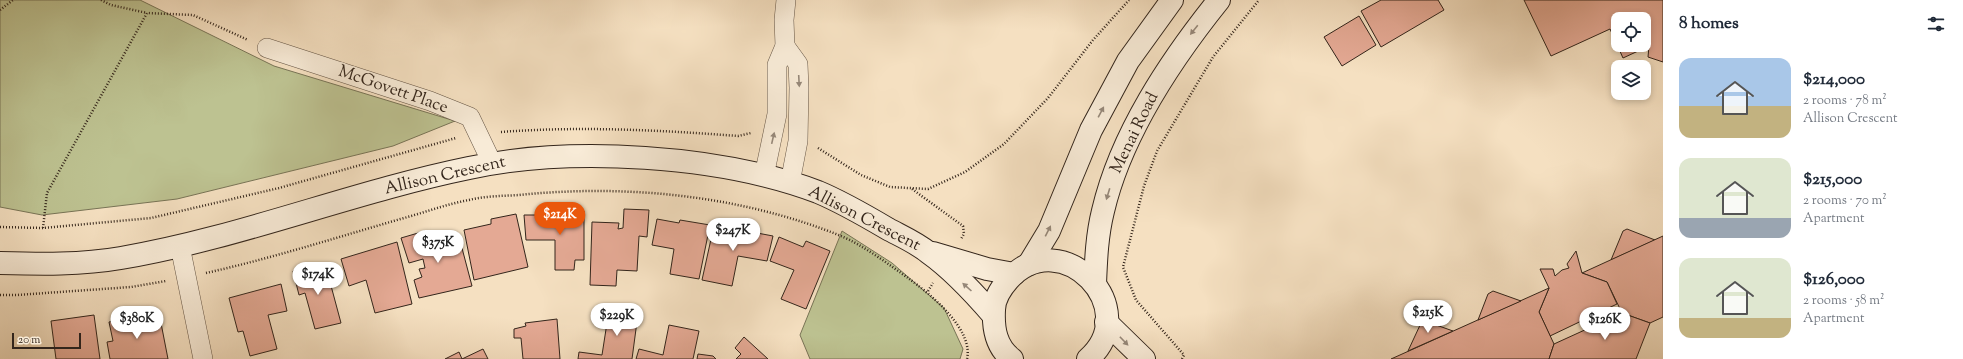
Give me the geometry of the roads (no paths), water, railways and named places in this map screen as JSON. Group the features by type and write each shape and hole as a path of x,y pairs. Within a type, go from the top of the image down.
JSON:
{"street":[{"path":"764,176 777,114 777,65 785,46 784,20 786,0"},
{"path":"1005,355 993,328 994,307 1000,289 1022,269 1049,231 1091,130 1128,60 1172,0"},
{"name":"Menai Road","path":"1095,284 1096,251 1103,211 1116,168 1146,105 1186,42 1219,0"},
{"path":"785,46 798,64 800,100 798,141 790,183"},
{"name":"McGovett Place","path":"267,48 430,101 470,117 492,163"},
{"name":"Allison Crescent","path":"0,263 30,264 95,261 119,258 180,246 438,175 492,163 539,158 613,156 706,165 764,176 790,183 820,193 849,207 928,252"},
{"path":"180,246 203,359"},
{"path":"928,252 987,269 1022,269 1047,260 1065,262 1083,271 1095,284 1104,300 1106,322 1103,337 1088,359"},
{"path":"928,252 974,293 993,315"},
{"path":"1106,322 1144,359"}]}
